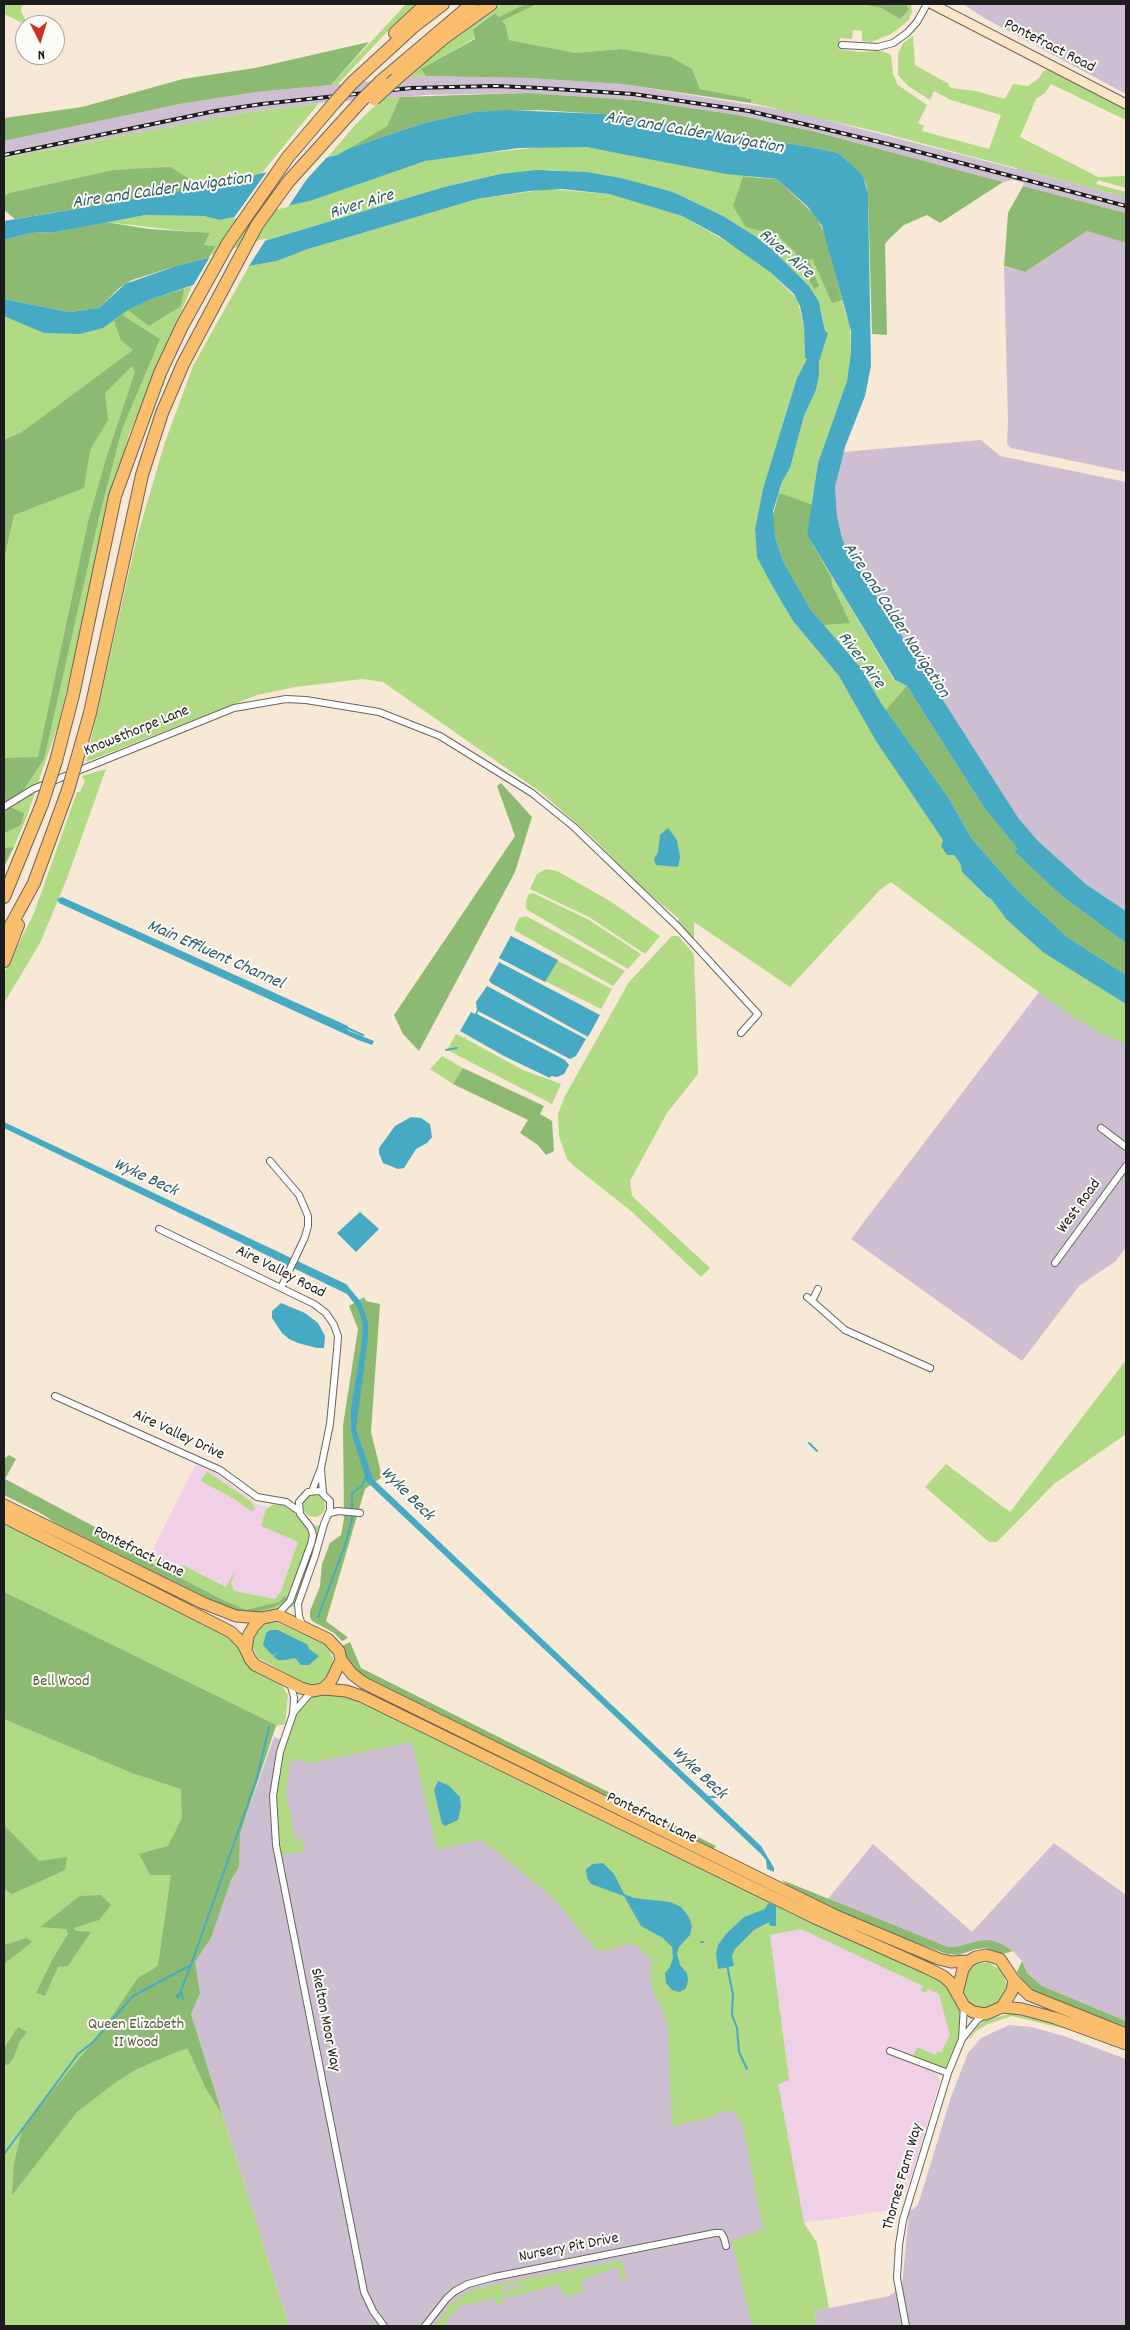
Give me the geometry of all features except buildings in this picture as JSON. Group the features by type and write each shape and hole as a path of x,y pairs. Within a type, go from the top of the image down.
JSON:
{"highway":[{"path":"354,82 388,40 426,4"},
{"path":"4,897 42,804 56,761 73,695 115,496 160,373 182,326 228,243 288,157 354,82 413,28 444,4"},
{"path":"368,99 381,81 472,4"},
{"path":"4,961 68,790 79,752 90,713 142,475 162,413 183,364 206,318 257,225 288,182 326,139 368,99 396,79 445,37 491,4"},
{"path":"4,938 34,883"},
{"name":"Pontefract Lane","path":"4,1505 203,1603 236,1616 262,1618"},
{"name":"Pontefract Lane","path":"4,1517 231,1632 246,1650"},
{"path":"276,1616 303,1627 334,1644 341,1660 334,1676 317,1690 290,1682 255,1665 246,1650 248,1636 262,1618 276,1616"},
{"name":"Pontefract Lane","path":"341,1660 352,1674 364,1683 834,1915 939,1959 951,1962 969,1961"},
{"name":"Pontefract Lane","path":"317,1690 346,1691 361,1696 809,1914 927,1968 943,1976 951,1983 957,1993"},
{"path":"1126,2034 1029,1995 1014,1980 1000,1959 986,1955 976,1957 969,1961 959,1980 957,1993 964,2006 973,2012 986,2014 1002,2007 1022,2009 1055,2018 1126,2044"},
{"path":"1002,2007 1012,1991 1014,1980"}],"main road":[{"name":"Pontefract Road","path":"932,4 1126,104"}],"street":[{"path":"842,45 878,47 893,43 908,33 927,4"},
{"name":"Knowsthorpe Lane","path":"4,807 33,789 234,708 286,699 306,700 379,712 440,736 532,793 574,826 678,928 758,1014 741,1033"},
{"path":"1101,1128 1126,1147"},
{"path":"270,1161 299,1195 305,1206 308,1226 301,1248 281,1288"},
{"name":"West Road","path":"1055,1264 1126,1166"},
{"name":"Aire Valley Road","path":"159,1229 314,1304 326,1313 334,1325 338,1336 330,1424 321,1468 312,1491"},
{"path":"818,1289 810,1299 845,1330 930,1368"},
{"name":"Aire Valley Drive","path":"55,1396 220,1470 257,1497 286,1502 299,1511"},
{"name":"Aire Valley Road","path":"321,1468 323,1493"},
{"path":"276,1616 290,1602 313,1535 308,1521 299,1511 302,1497 312,1491 323,1493 330,1501 347,1511"},
{"name":"Aire Valley Drive","path":"286,1502 302,1497"},
{"path":"303,1627 299,1616 298,1604 328,1515 330,1501"},
{"path":"308,1521 320,1522 328,1515 347,1511 360,1513"},
{"name":"Skelton Moor Way","path":"290,1682 294,1697 293,1714 280,1752 276,1776 273,1811 276,1845 364,2292 373,2311 384,2326"},
{"name":"Skelton Moor Way","path":"293,1714 317,1690"},
{"path":"962,2039 964,2006"},
{"path":"962,2039 978,2020 986,2014"},
{"name":"Thornes Farm Way","path":"906,2326 897,2278 899,2245 911,2193 948,2073 962,2039"},
{"path":"890,2052 948,2073"},
{"name":"Nursery Pit Drive","path":"425,2326 447,2298 455,2291 468,2284 494,2277 715,2233 721,2234 726,2246"}],"shaded area":[{"path":"963,4 1126,4 1126,94 986,19"},
{"path":"426,76 527,78 622,84 795,112 1016,169 1021,163 1026,171 1126,197 1126,213 1023,186 1024,183 1013,180 1003,182 816,132 738,115 635,100 526,93 425,95 319,103 243,113 4,158 4,141 180,104 256,92"},
{"path":"1087,231 1126,243 1126,472 1011,448 1007,444 1004,267 1025,272"},
{"path":"981,440 1000,456 1126,482 1126,911 1087,885 1039,842 1019,819 847,550 842,538 837,516 835,487 843,452"},
{"path":"1042,988 1126,1042 1126,1247 1116,1261 1079,1286 1022,1361 851,1239"},
{"path":"196,1464 219,1475 257,1504 267,1507 261,1526 298,1542 281,1591 275,1599 238,1593 183,1565 181,1569 150,1555"},
{"path":"333,1706 468,1765 783,2037 789,2080 778,2084 804,2223 813,2326 289,2326 191,2014 200,1993 195,1962 211,1938 231,1880 239,1867 240,1834 274,1737 301,1747"},
{"path":"1054,1843 1126,1895 1126,2021 1042,1986 1027,1973 1022,1961 1013,1951 1002,1944 977,1941 956,1947 948,1947 827,1900 873,1844 972,1932"},
{"path":"811,1927 940,1991 953,2031 933,2071 938,2075 940,2081 912,2175 897,2209 804,2223 778,2083 789,2080 770,1935"},
{"path":"1009,2025 1031,2027 1064,2036 1126,2059 1126,2326 817,2326 814,2311 889,2296 902,2287 909,2212 918,2205 951,2097 968,2053 981,2038"}],"green space":[{"path":"4,4 22,4 21,11 23,15 15,15 15,20 4,14"},
{"path":"406,4 418,4 383,36 337,85 331,85"},
{"path":"502,4 525,4 499,17 495,13 473,28 475,38 422,69 426,76 407,78 466,28"},
{"path":"525,4 537,4 502,21 505,24 509,40 576,53 620,49 670,57 692,69 700,89 751,99 751,103 622,84 527,78 426,76 421,69 475,39 473,29 495,13 499,17"},
{"path":"537,4 860,4 881,8 900,19 909,10 906,4 911,4 912,12 908,21 891,34 871,42 862,41 862,31 853,30 852,39 840,38 838,49 859,52 882,51 891,55 893,74 898,85 927,105 918,123 924,126 922,131 989,149 1001,115 951,100 934,91 930,100 908,86 898,75 898,54 903,43 913,36 915,65 949,84 948,86 952,88 975,91 1005,99 1013,84 1028,86 1039,78 1043,71 1048,70 1126,109 1126,120 1051,84 1045,93 1036,99 1020,137 1098,177 1126,176 1126,188 1098,180 1096,184 1126,192 1126,197 875,131 751,103 750,99 700,89 692,69 639,53 620,49 576,53 509,40 505,24 502,21"},
{"path":"861,4 906,4 909,10 900,19 881,8"},
{"path":"369,42 331,85 256,92 180,104 4,141 4,118 82,107 183,79 255,68"},
{"path":"526,93 635,100 738,115 816,132 1003,182 940,223 927,215 904,225 885,244 887,335 872,334 868,193 866,184 857,169 838,153 604,114 538,110 474,112 424,123 350,148 387,126 400,97"},
{"path":"400,97 387,126 346,151 327,158 355,125 383,98"},
{"path":"319,103 261,174 255,175 250,180 204,188 170,168 113,170 9,193 4,197 4,158 243,113"},
{"path":"551,146 586,147 758,178 825,234 850,325 851,352 847,381 818,463 807,535 894,680 907,686 983,806 1063,897 1126,943 1126,975 1067,937 1017,890 881,703 861,668 811,610 783,561 777,503 782,482 790,468 804,416 816,390 819,362 826,339 821,309 809,286 774,251 755,236 723,216 673,192 605,175 552,170 500,174 444,187 208,258 216,246 204,245 210,234 105,222 145,215 204,216 220,220 310,201 396,169 437,158"},
{"path":"170,167 204,188 15,219 4,210 4,197 9,193 113,170"},
{"path":"743,177 777,179 815,215 825,234 842,300 832,303 812,258 809,261 819,286 814,289 795,252 777,235 746,227 733,206"},
{"path":"1023,186 1126,213 1126,243 1087,231 1025,272 1004,266 1008,213"},
{"path":"548,189 609,194 682,216 736,247 770,272 797,299 804,326 805,358 807,359 797,378 761,500 755,529 758,557 771,584 793,621 839,676 903,781 960,863 962,872 985,896 992,900 1007,920 1044,953 1126,1004 1126,1044 1106,1036 1076,1019 891,882 880,890 790,987 694,922 694,943 677,923 679,919 640,886 591,836 539,791 383,682 363,679 295,687 257,695 86,762 136,541 164,445 193,366 249,266 277,261 305,250 477,199"},
{"path":"105,222 149,229 210,233 204,245 216,246 208,258 132,280 119,288 99,308 69,312 4,299 4,240 31,233 56,232"},
{"path":"192,286 128,437 58,725 27,816 14,847 10,847 4,861 4,312 53,329"},
{"path":"184,289 181,306 149,326 128,310 149,300"},
{"path":"122,315 160,339 122,429 98,521 44,759 22,792 4,804 4,758 38,757 88,522 105,462 135,372 132,366 105,393 108,420 90,450 84,488 14,515 4,559 4,440 22,432 133,350 121,340 114,321"},
{"path":"779,493 813,505 807,535 831,577 832,585 850,623 824,625 811,610 783,561 775,536 772,518"},
{"path":"907,686 983,806 1018,849 1014,850 1016,853 1063,897 1126,943 1126,975 1067,937 1017,890 972,839 948,797 886,710"},
{"path":"106,769 66,881 40,943 4,1003 4,973 34,913 77,792 80,792 85,781 82,776"},
{"path":"501,783 532,817 515,872 419,1051 403,1034 394,1015 515,836 497,786"},
{"path":"9,807 24,813 21,825 4,833 4,811"},
{"path":"14,847 4,867 4,848"},
{"path":"546,869 557,871 610,901 660,936 645,954 589,917 530,889 537,874"},
{"path":"533,893 589,920 641,954 628,969 526,909 526,901 529,894"},
{"path":"526,916 625,971 613,986 514,930 519,918"},
{"path":"511,936 612,989 601,1009 499,958"},
{"path":"672,936 678,936 694,954 698,1074 667,1113 630,1181 632,1196 710,1268 701,1277 631,1211 574,1166 567,1159 559,1136 558,1114 565,1096 629,982"},
{"path":"456,1034 464,1038 465,1035 466,1039 523,1070 561,1084 552,1104 447,1050"},
{"path":"442,1056 463,1068 453,1084 430,1069"},
{"path":"463,1068 544,1106 540,1114 552,1121 554,1151 546,1155 538,1145 520,1133 528,1120 453,1084"},
{"path":"364,1297 366,1301 380,1304 371,1432 382,1477 365,1489 326,1621 348,1638 342,1641 334,1633 312,1621 310,1611 320,1586 322,1564 330,1543 341,1535 344,1519 343,1425 358,1329 349,1306"},
{"path":"1126,1360 1126,1434 1054,1484 997,1542 989,1542 925,1487 946,1464 1010,1512"},
{"path":"9,1455 16,1459 5,1479 95,1527 136,1555 246,1610 279,1602 285,1596 287,1599 275,1607 251,1613 241,1612 208,1599 55,1523 44,1515 4,1495 4,1459"},
{"path":"208,1472 252,1502 255,1510 251,1511 236,1500 201,1481"},
{"path":"314,1495 322,1498 325,1506 322,1514 314,1517 306,1514 303,1506 306,1498"},
{"path":"274,1504 287,1506 293,1510 310,1532 309,1540 287,1599 280,1610 261,1614 225,1607 144,1567 150,1555 180,1569 183,1565 226,1587 235,1571 231,1583 234,1591 275,1599 281,1591 298,1542 261,1526 266,1509"},
{"name":"Queen Elizabeth II Wood","path":"4,1521 223,1632 237,1645 249,1668 282,1686 288,1695 285,1724 276,1726 240,1834 239,1867 231,1880 211,1938 195,1962 200,1993 191,2014 289,2326 4,2326"},
{"path":"320,1525 294,1607 290,1607 313,1526"},
{"name":"Bell Wood","path":"4,1592 276,1725 240,1834 239,1867 231,1880 211,1938 195,1962 200,1993 191,2014 222,2114 206,2089 188,2049 181,2050 137,2069 116,2082 77,2112 12,2195 14,2163 23,2127 101,2032 138,1978 158,1966 171,1875 150,1875 139,1854 168,1846 182,1818 181,1789 132,1773 4,1719"},
{"path":"274,1621 327,1645 335,1668 323,1682 314,1684 304,1683 258,1658 252,1646 254,1632 264,1623"},
{"path":"350,1642 361,1668 716,1846 712,1851 453,1723 428,1707 414,1704 362,1677 347,1660 342,1646"},
{"path":"334,1689 943,1976 964,2006 962,2039 948,2073 912,2059 917,2047 935,2055 938,2051 941,2053 950,2035 939,1994 928,1989 926,1993 921,1991 923,1986 801,1929 770,1935 789,2080 778,2084 804,2223 817,2243 829,2308 814,2311 817,2326 752,2326 732,2241 763,2229 743,2125 733,2111 720,2112 713,2117 672,2127 668,2030 664,2013 655,1996 650,1979 652,1959 634,1944 597,1951 554,1899 495,1850 480,1840 437,1850 412,1742 306,1764 305,1760 290,1761 286,1793 296,1840 302,1838 305,1851 278,1856 276,1776 293,1714 304,1697"},
{"path":"4,1825 39,1861 67,1857 65,1870 12,1894 4,1889"},
{"path":"782,1880 948,1947 990,1940 1002,1944 1013,1951 1003,1954 986,1948 976,1949 959,1955 947,1954 872,1924 864,1923 789,1888"},
{"path":"101,1895 111,1905 99,1920 74,1928 76,1931 91,1932 68,1966 58,1967 45,1996 36,1993 52,1960 68,1934 66,1929 40,1927 80,1896"},
{"path":"27,1938 32,1942 4,1964 4,1945"},
{"path":"1022,1961 1027,1973 1042,1986 1126,2021 1126,2027 1057,2002 1027,1987 1017,1972"},
{"path":"980,1962 989,1963 1002,1971 1007,1986 1000,2002 987,2010 973,2008 963,1997 963,1977 969,1969"},
{"path":"1013,2013 1071,2027 1126,2048 1126,2051 1070,2030 1012,2016 988,2024 969,2038 982,2021"},
{"path":"18,2027 27,2032 20,2041 13,2059 8,2065 4,2064 4,2048"},
{"path":"622,2260 626,2277 622,2282 618,2267 582,2280 583,2292 567,2296 563,2294 560,2284 506,2298 504,2290 522,2288 521,2285 502,2286 504,2303 496,2304 495,2298 458,2306 458,2310 447,2318 448,2326 434,2326 451,2304 468,2292 478,2288"}],"water":[{"name":"Aire and Calder Navigation","path":"506,110 604,114 811,147 838,153 857,169 863,177 868,193 871,366 865,396 845,447 835,487 837,516 842,538 847,550 1019,819 1039,842 1087,885 1126,911 1126,943 1063,897 1016,853 1014,850 1018,849 983,806 907,686 895,680 807,535 818,463 847,381 851,352 851,331 822,226 808,207 777,179 726,174 586,147 519,148 425,161 310,201 220,220 204,216 145,215 56,232 31,233 4,240 4,221 250,180 255,175 337,155 350,148 424,123 474,112"},
{"name":"River Aire","path":"537,170 587,172 621,178 673,192 723,216 755,236 774,251 809,286 819,302 825,331 828,333 819,362 816,390 804,416 790,468 782,482 773,511 775,536 783,561 811,610 861,668 881,703 948,797 972,839 1017,890 1067,937 1126,975 1126,1004 1044,953 1007,920 992,900 962,872 960,863 954,855 947,855 941,846 943,840 876,741 839,676 793,621 771,584 757,557 755,529 763,489 797,378 807,359 805,358 804,326 800,306 794,294 770,272 719,236 682,216 609,194 562,189 529,191 477,199 305,250 277,261 249,266 149,300 128,310 103,328 80,334 44,333 4,316 4,299 69,312 99,308 125,284 176,266 444,187 500,174"},
{"path":"668,828 677,840 680,857 678,867 656,865 654,859 658,852 660,835"},
{"path":"62,897 348,1026 347,1030 374,1041 372,1045 358,1040 59,903 57,899"},
{"path":"511,936 558,960 545,982 499,958"},
{"path":"499,962 600,1015 588,1037 491,983 489,980"},
{"path":"487,986 586,1039 576,1056 570,1059 478,1011 477,1014 565,1060 569,1065 564,1074 557,1077 551,1076 550,1078 504,1056 460,1031 471,1012 475,1014 477,1010 476,1002"},
{"path":"411,1117 421,1118 430,1124 432,1137 427,1143 416,1149 404,1168 398,1169 383,1163 379,1148 395,1126"},
{"path":"4,1122 346,1284 361,1302 368,1322 368,1338 356,1429 373,1479 761,1846 774,1868 774,1872 767,1869 766,1860 761,1854 367,1482 351,1431 351,1408 363,1325 358,1308 347,1294 4,1128"},
{"path":"360,1212 379,1229 356,1252 337,1233"},
{"path":"281,1303 305,1313 318,1323 325,1336 324,1348 298,1343 282,1333 272,1318 272,1311"},
{"path":"270,1630 278,1630 307,1644 309,1649 319,1656 309,1665 301,1665 295,1658 278,1660 273,1656 278,1653 272,1655 263,1645 266,1633"},
{"path":"438,1781 448,1785 460,1797 461,1806 458,1820 445,1826 442,1824 434,1790"},
{"path":"603,1863 614,1874 624,1894 634,1898 670,1902 681,1907 689,1917 692,1926 690,1935 679,1947 677,1953 680,1965 687,1973 688,1980 686,1988 680,1992 672,1990 666,1983 665,1973 670,1967 673,1958 672,1947 663,1938 641,1926 624,1896 591,1884 587,1878 586,1869 593,1864"},
{"path":"768,1903 776,1906 776,1926 770,1926 769,1922 754,1930 735,1949 732,1956 734,1966 718,1969 716,1953 718,1945 726,1934 744,1917 765,1909"}],"pier":[{"path":"329,155 307,179 288,207 233,219 268,170"},
{"path":"267,238 247,269 191,289 211,255"}],"waterway":[{"name":"Main Effluent Channel","path":"347,1028 363,1035"},
{"path":"446,1050 457,1048"},
{"path":"809,1443 817,1451"},
{"name":"Wyke Beck","path":"318,1617 345,1545 352,1519 352,1493 362,1486 366,1477"},
{"path":"4,2154 78,2054 93,2042 133,1996 191,1965 257,1778 269,1727"},
{"name":"Wyke Beck","path":"709,1797 717,1797"},
{"path":"178,1998 191,1965"},
{"path":"727,1965 733,1995 732,2015 737,2028 739,2052 747,2069"},
{"path":"176,1997 181,1992 183,1999"}],"railway":[{"path":"4,155 215,111 262,104 411,88 496,86 633,94 749,111 896,146 1126,206"}]}
